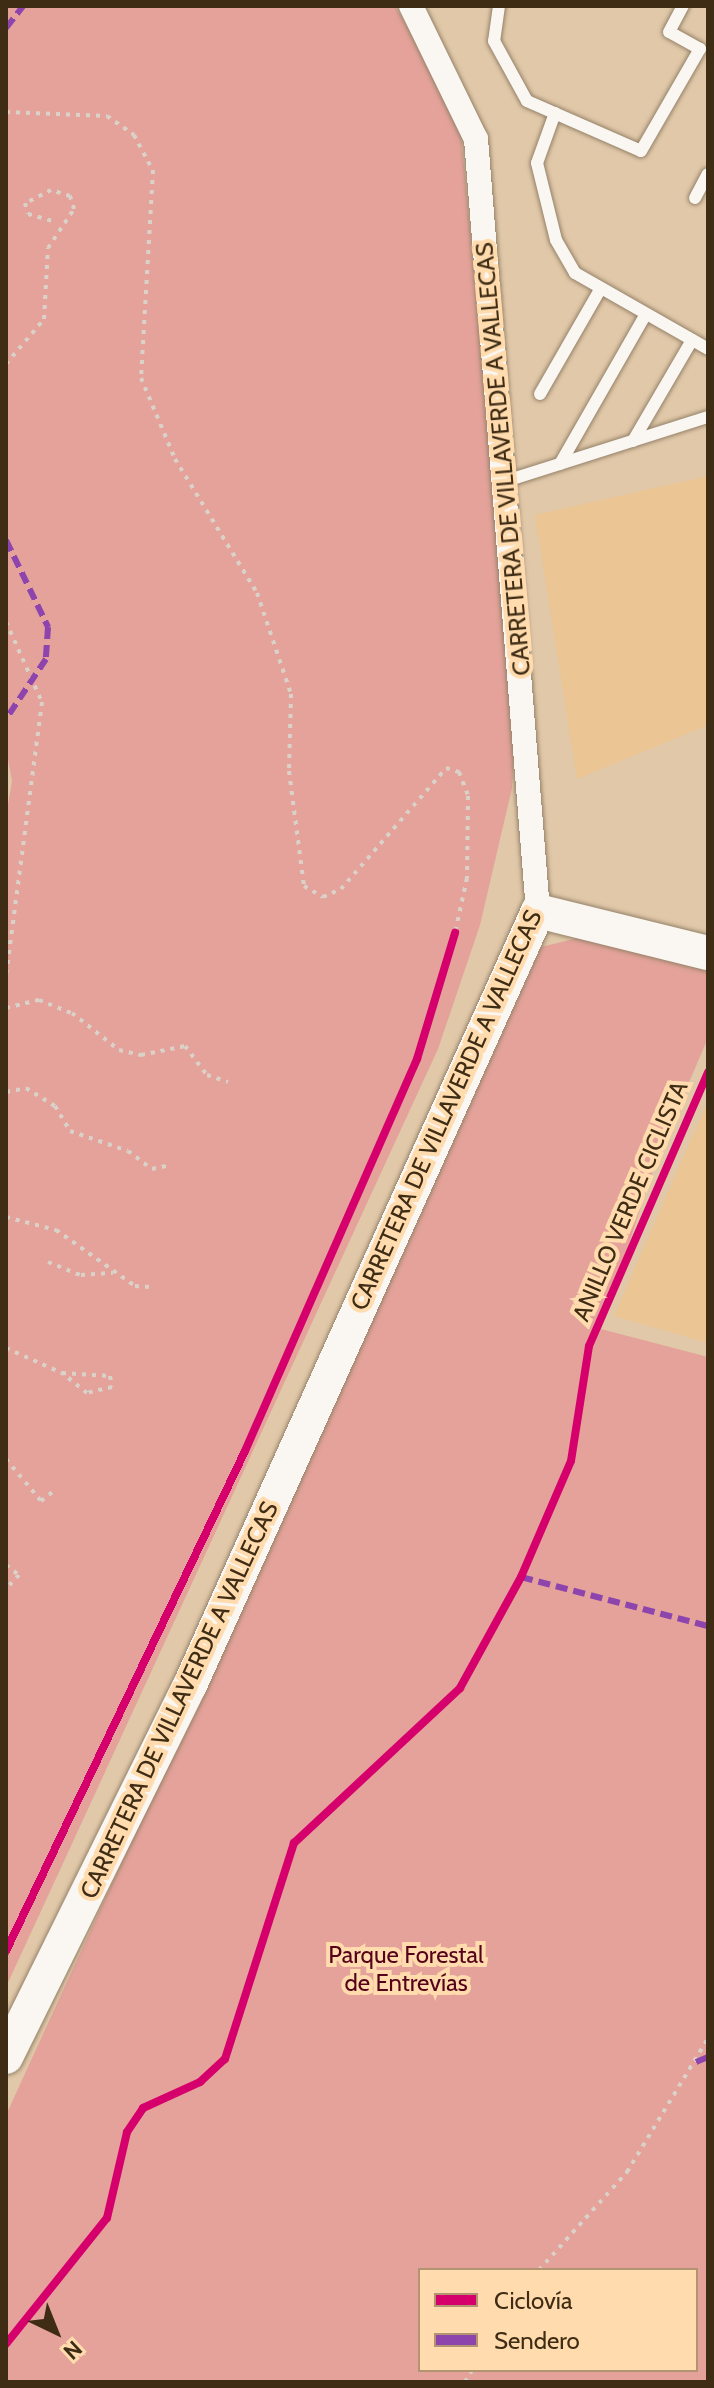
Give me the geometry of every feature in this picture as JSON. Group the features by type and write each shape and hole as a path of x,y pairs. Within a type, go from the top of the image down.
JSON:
{"main road":[{"path":"538,911 708,953"},
{"name":"CARRETERA DE VILLAVERDE A VALLECAS","path":"6,2057 190,1685 538,911"}],"street":[{"name":"CARRETERA DE VILLAVERDE A VALLECAS","path":"411,6 476,139 506,481 538,911"}],"lane":[{"path":"499,6 494,41 507,74 527,101 641,151 704,52 669,32 678,8"},
{"path":"555,113 537,163 543,198 575,273 708,349"},
{"path":"695,198 708,174"},
{"path":"540,394 601,288"},
{"path":"560,464 646,314"},
{"path":"633,441 692,340"},
{"path":"506,481 708,417"}],"path":[{"path":"6,112 107,116 134,135 153,170 141,378 175,459 257,593 291,694 289,771 304,886 323,897 341,889 446,768 459,772 468,796 467,878 451,947"},
{"path":"6,364 44,319 48,248 74,209 70,196 51,190 25,203 28,214 52,221"},
{"path":"6,622 42,702 6,974"},
{"path":"6,1008 39,1000 72,1013 119,1050 141,1055 185,1046 207,1075 228,1082"},
{"path":"6,1092 26,1088 55,1106 70,1131 128,1151 152,1169 171,1165"},
{"path":"6,1217 56,1230 116,1273 149,1287"},
{"path":"48,1262 81,1275 116,1273"},
{"path":"6,1348 62,1373 87,1393 112,1387 110,1376 62,1373"},
{"path":"6,1459 41,1501 55,1490"},
{"path":"6,1565 19,1575 6,1589"},
{"path":"541,2268 627,2172 708,2038"}],"shaded area":[{"path":"708,476 708,725 577,779 535,515"},
{"path":"708,1101 708,1343 614,1316"}],"green space":[{"path":"6,6 395,6 429,61 461,134 516,717 512,788 480,925 438,1049 6,1987 6,816 12,781 6,749"},
{"name":"Parque Forestal de Entrevías","path":"582,937 708,968 708,1038 659,1152 601,1329 708,1357 708,2382 6,2382 6,2115 541,947"}],"marked path":[{"path":"6,28 23,6"},
{"path":"6,540 48,627 46,659 6,719"},
{"path":"521,1577 708,1626"},
{"path":"696,2062 708,2057"}],"cycle path":[{"path":"6,1951 245,1451 417,1059 455,933"},
{"name":"ANILLO VERDE CICLISTA","path":"6,2344 107,2218 127,2132 143,2108 200,2082 225,2059 294,1843 460,1688 521,1577 571,1461 589,1346 708,1072"}]}
